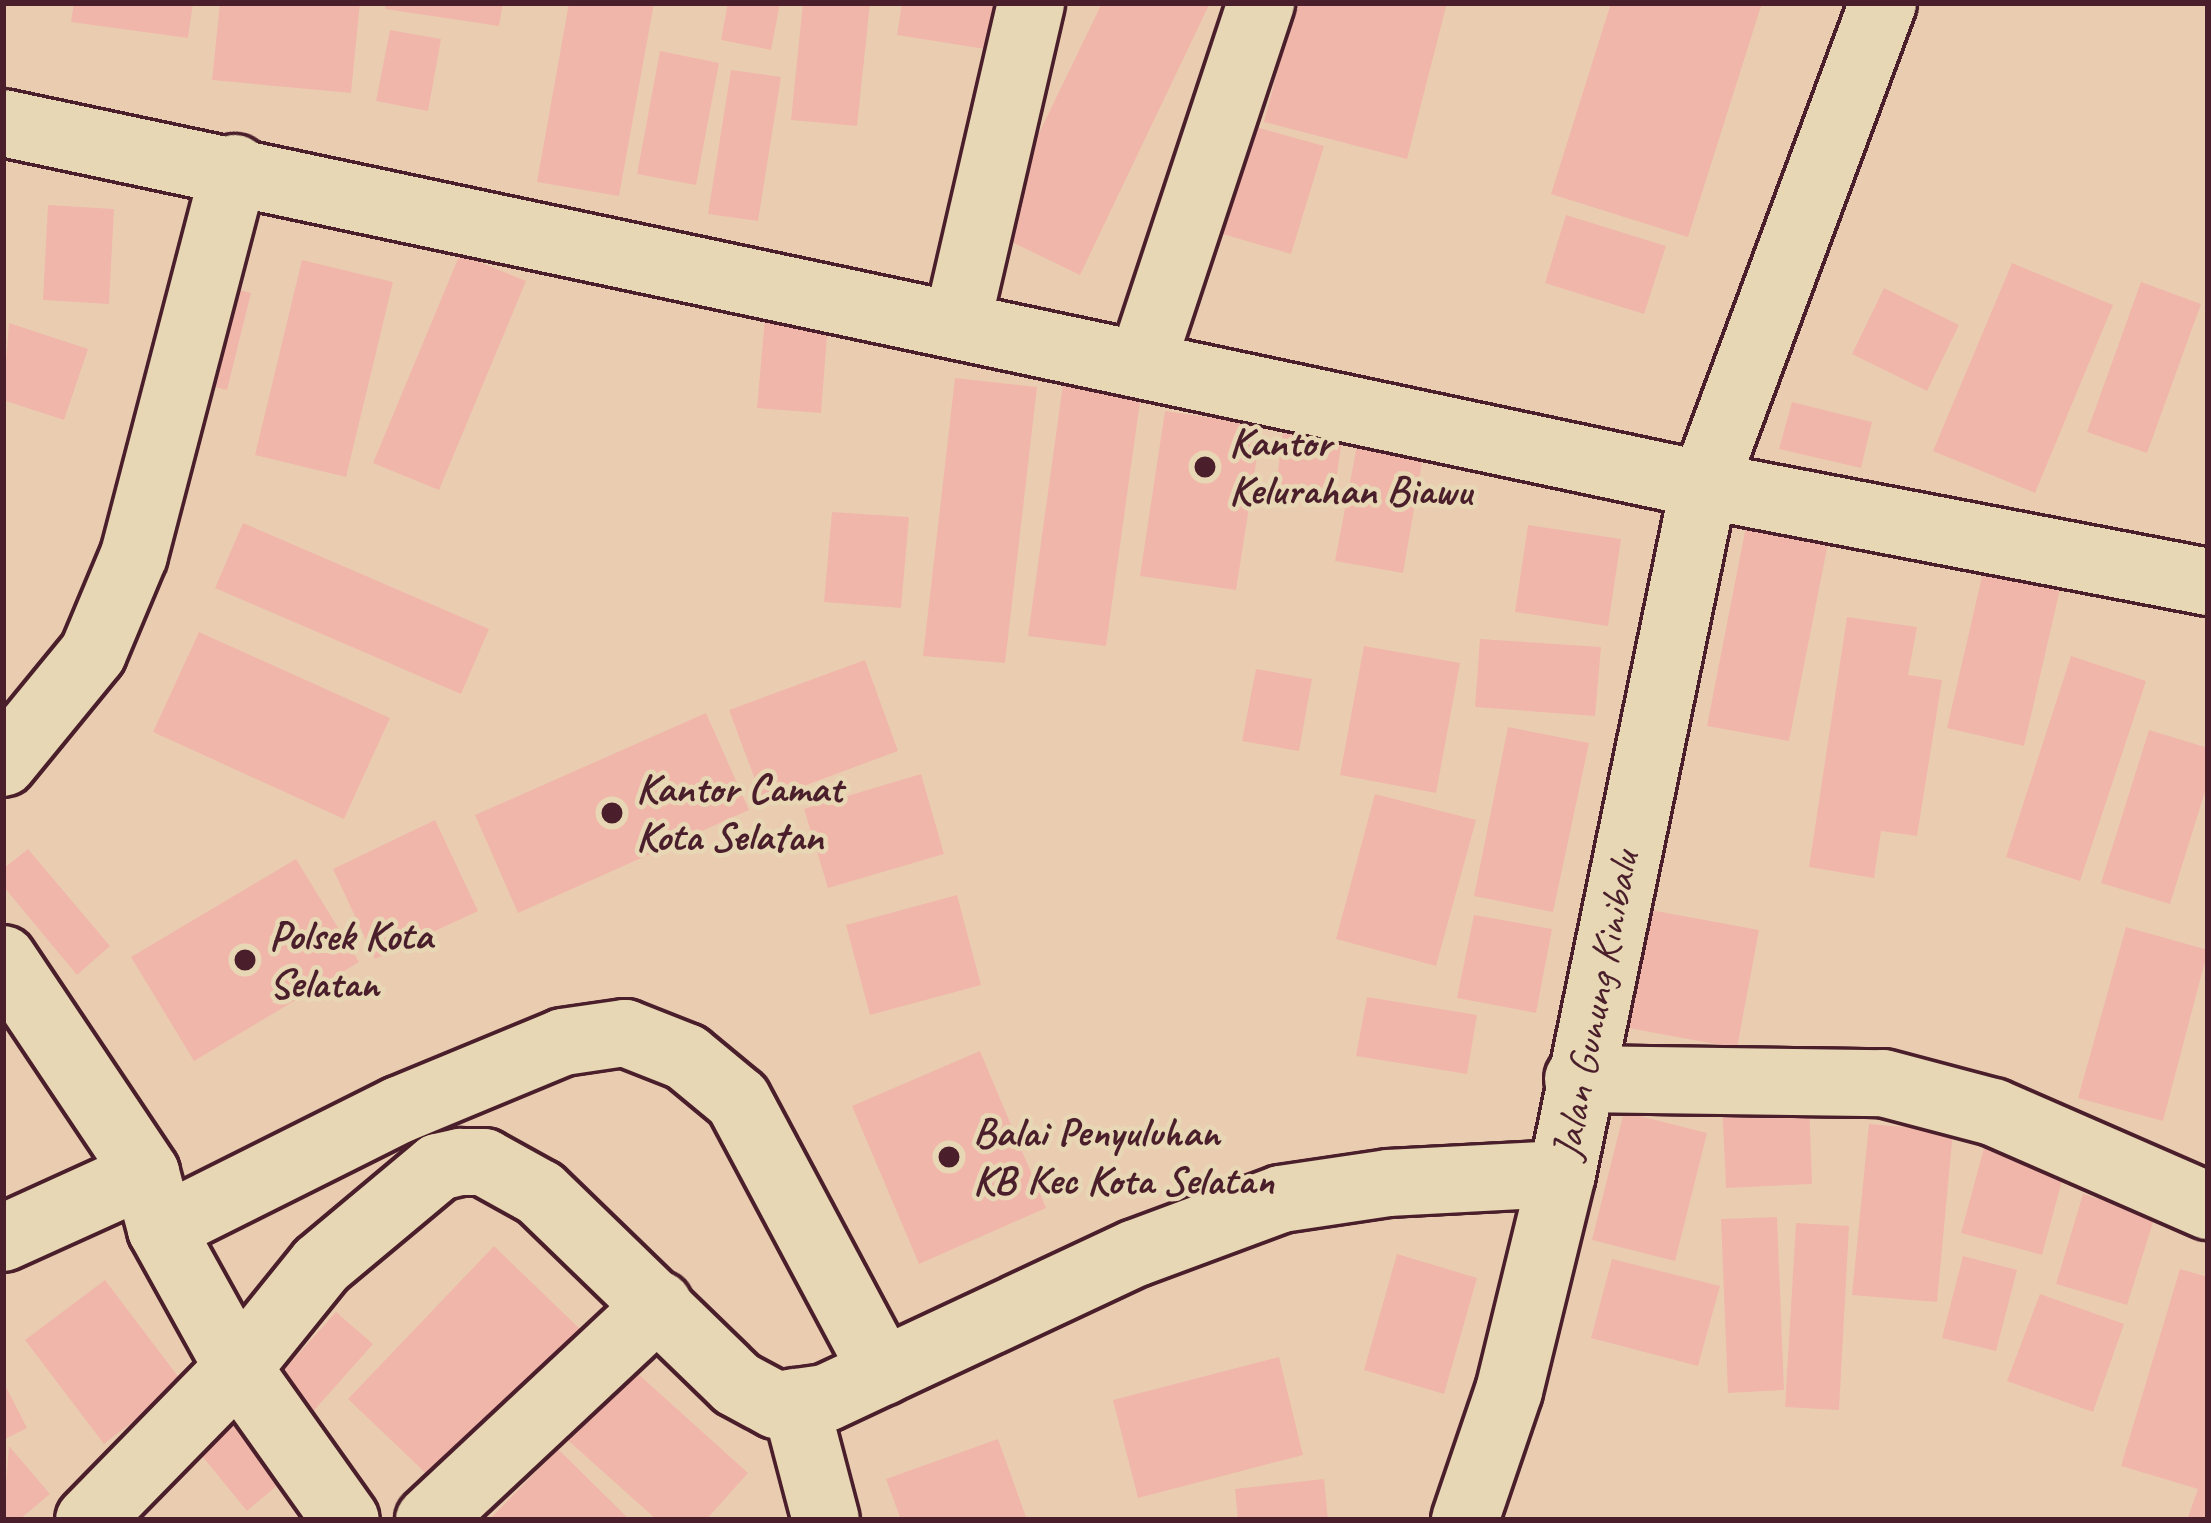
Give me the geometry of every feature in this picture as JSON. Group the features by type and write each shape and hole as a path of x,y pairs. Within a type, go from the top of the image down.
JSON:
{"street":[{"path":"957,324 1031,3"},
{"path":"1142,363 1261,3"},
{"name":"Jalan Gunung Kinibalu","path":"1465,1520 1509,1391 1562,1174 1704,485 1883,3"},
{"path":"3,123 235,168 1704,485 2208,583"},
{"path":"3,763 93,653 134,555 235,168"},
{"path":"3,959 154,1201 238,1368 346,1520"},
{"path":"3,1238 154,1201 419,1102 563,1042 626,1033 686,1058 738,1100 883,1372"},
{"path":"1578,1079 1883,1083 1993,1112 2208,1206"},
{"path":"89,1520 238,1368 321,1265 438,1167 484,1162 541,1193 737,1384 776,1405 826,1398 1136,1253 1281,1199 1388,1183 1562,1174"},
{"path":"429,1520 659,1305"},
{"path":"795,1402 826,1520"}],"building":[{"path":"74,3 193,3 188,38 71,22"},
{"path":"220,3 360,3 351,93 212,80"},
{"path":"386,3 503,3 499,26 385,9"},
{"path":"569,3 654,3 619,196 537,182"},
{"path":"728,3 780,3 771,50 721,40"},
{"path":"803,3 870,3 857,126 791,120"},
{"path":"902,3 998,3 991,50 897,35"},
{"path":"1102,3 1209,5 1080,275 991,232"},
{"path":"1295,3 1447,3 1407,159 1264,122"},
{"path":"1611,3 1762,3 1688,237 1551,194"},
{"path":"390,30 441,39 428,111 376,101"},
{"path":"660,51 719,63 696,185 637,174"},
{"path":"731,70 781,77 758,221 708,214"},
{"path":"1231,120 1324,146 1291,254 1199,227"},
{"path":"48,205 114,209 109,304 43,300"},
{"path":"1566,215 1666,246 1644,314 1545,283"},
{"path":"460,254 526,281 439,490 373,463"},
{"path":"302,260 393,282 346,477 255,455"},
{"path":"2012,263 2113,305 2035,493 1933,451"},
{"path":"2141,282 2201,304 2147,453 2087,432"},
{"path":"215,284 251,293 227,390 191,381"},
{"path":"1884,288 1959,325 1927,391 1852,354"},
{"path":"765,318 828,323 821,413 757,408"},
{"path":"9,323 88,349 64,420 3,400"},
{"path":"1065,370 1143,380 1106,646 1028,636"},
{"path":"955,378 1037,387 1005,663 923,656"},
{"path":"1792,402 1872,422 1861,468 1779,449"},
{"name":"Kantor Kelurahan Biawu","path":"1165,411 1262,425 1236,590 1140,576"},
{"path":"1284,425 1343,433 1334,494 1276,486"},
{"path":"1358,440 1424,451 1403,573 1335,561"},
{"path":"832,512 909,517 901,608 824,602"},
{"path":"1748,516 1830,533 1789,741 1707,726"},
{"path":"243,523 489,629 461,694 215,588"},
{"path":"1528,525 1621,539 1608,626 1515,612"},
{"path":"1983,572 2060,589 2024,746 1947,728"},
{"path":"1847,617 1917,627 1908,675 1942,680 1917,836 1881,831 1874,878 1809,867"},
{"path":"199,632 390,718 344,819 153,732"},
{"path":"1480,639 1601,647 1595,716 1475,707"},
{"path":"1364,646 1460,663 1436,793 1340,775"},
{"path":"2071,656 2146,681 2080,881 2006,857"},
{"path":"865,660 898,751 763,801 729,710"},
{"path":"1256,669 1312,679 1299,751 1242,741"},
{"name":"Kantor Camat Kota Selatan","path":"706,713 749,810 518,913 475,815"},
{"path":"1508,727 1589,743 1553,912 1474,896"},
{"path":"2149,730 2208,748 2208,782 2170,904 2101,883"},
{"path":"921,774 944,854 828,888 804,809"},
{"path":"1375,794 1476,820 1436,966 1336,939"},
{"path":"435,820 478,911 375,959 333,869"},
{"path":"28,849 110,946 77,975 3,886 3,869"},
{"name":"Polsek Kota Selatan","path":"296,859 359,962 194,1061 131,957"},
{"path":"957,895 981,985 870,1015 846,925"},
{"path":"1645,909 1759,930 1737,1048 1623,1027"},
{"path":"1474,915 1552,929 1536,1013 1457,998"},
{"path":"2126,927 2208,950 2163,1121 2078,1098"},
{"path":"1367,997 1477,1015 1467,1074 1356,1056"},
{"name":"Balai Penyuluhan KB Kec Kota Selatan","path":"980,1051 1046,1208 919,1264 852,1106"},
{"path":"1809,1097 1812,1184 1726,1188 1722,1101"},
{"path":"1624,1112 1707,1133 1675,1261 1592,1240"},
{"path":"1869,1124 1953,1131 1937,1302 1852,1295"},
{"path":"1985,1144 2066,1166 2042,1255 1961,1233"},
{"path":"2083,1194 2155,1216 2127,1305 2056,1284"},
{"path":"1777,1217 1784,1390 1728,1393 1721,1219"},
{"path":"1796,1223 1849,1226 1839,1410 1785,1407"},
{"path":"494,1246 582,1331 436,1483 348,1399"},
{"path":"1397,1254 1477,1278 1444,1394 1364,1370"},
{"path":"1963,1256 2017,1270 1996,1351 1942,1338"},
{"path":"1612,1259 1720,1286 1698,1366 1591,1338"},
{"path":"2180,1269 2208,1277 2208,1520 2187,1520 2198,1489 2121,1466"},
{"path":"105,1280 183,1383 104,1444 25,1340"},
{"path":"2040,1294 2124,1324 2093,1412 2007,1381"},
{"path":"336,1312 373,1344 310,1415 274,1381"},
{"path":"1279,1357 1303,1455 1138,1498 1113,1400"},
{"path":"626,1363 748,1473 706,1520 657,1520 562,1435"},
{"path":"3,1381 27,1428 3,1440"},
{"path":"239,1407 293,1472 247,1511 193,1445"},
{"path":"998,1439 1027,1520 901,1520 886,1479"},
{"path":"9,1446 50,1494 19,1520 3,1520"},
{"path":"558,1449 630,1520 489,1520"},
{"path":"1324,1479 1328,1520 1238,1520 1235,1489"}],"place":[{"name":"Kantor Kelurahan Biawu","path":"1205,467"},
{"name":"Kantor Camat Kota Selatan","path":"612,813"},
{"name":"Polsek Kota Selatan","path":"245,960"},
{"name":"Balai Penyuluhan KB Kec Kota Selatan","path":"949,1157"}]}
